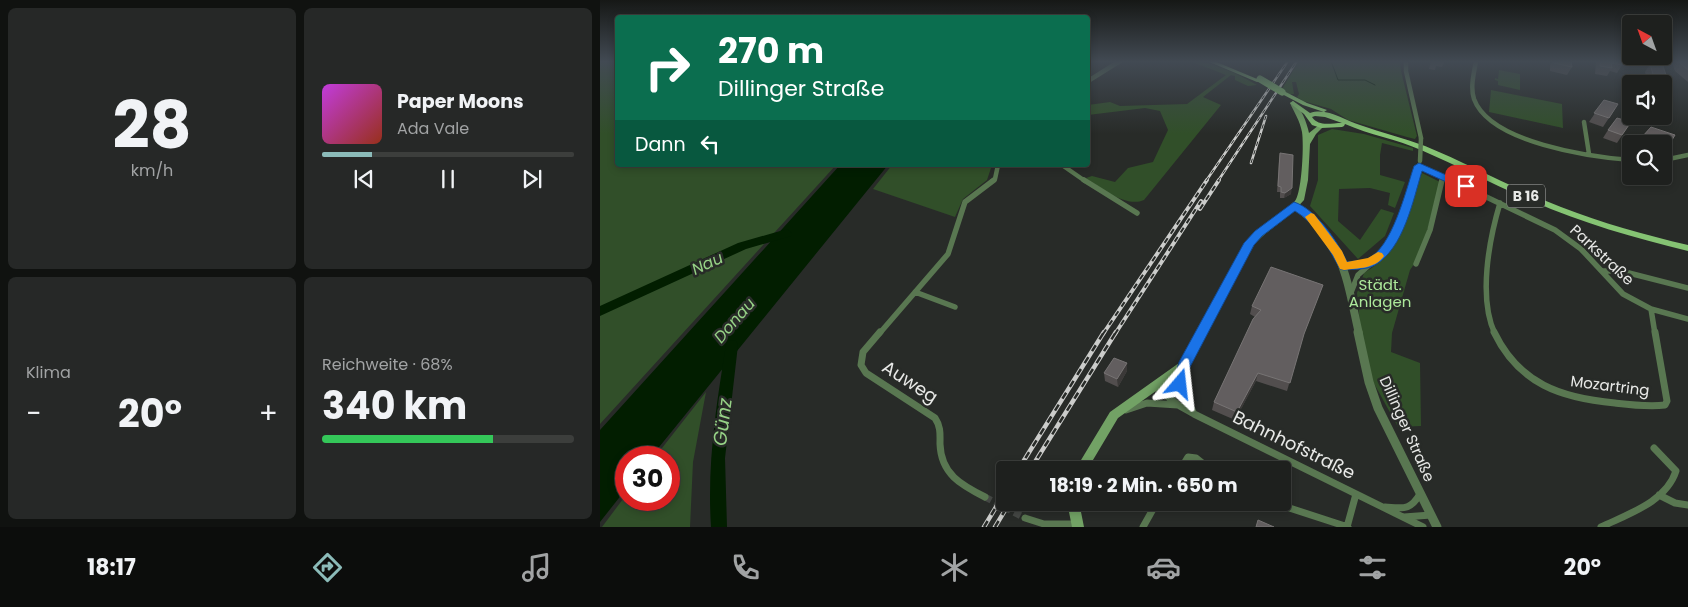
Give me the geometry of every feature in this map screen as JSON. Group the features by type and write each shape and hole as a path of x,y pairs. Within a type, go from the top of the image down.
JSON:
{"main road":[{"name":"B 16","path":"1269,86 1293,101 1321,126 1332,121 1404,138 1515,191 1571,214 1622,231 1688,248"},
{"name":"B 16","path":"1293,101 1331,112 1345,121 1370,130"},
{"path":"1293,101 1302,119 1306,136"},
{"name":"B 16","path":"1312,117 1328,114 1332,121"},
{"path":"1086,461 1114,415 1183,366 1250,243 1258,234 1294,206 1302,196 1304,190 1306,136 1312,117"},
{"path":"1305,145 1313,133 1321,126"},
{"path":"1075,511 1077,525"}],"street":[{"path":"1350,295 1358,275 1389,245 1398,230 1419,164 1421,138 1409,86"},
{"path":"1473,86 1472,93 1475,102 1490,120 1511,133 1552,148 1622,159"},
{"path":"1584,122 1589,154"},
{"path":"1672,158 1688,155"},
{"name":"Parkstraße","path":"1419,164 1555,230 1581,249 1623,294 1651,309 1688,319"},
{"name":"Auweg","path":"985,497 957,482 950,474 940,453 940,427 935,418 866,372 861,365 863,352 948,254 965,202 995,179 998,167"},
{"path":"1065,167 1088,184 1137,213"},
{"path":"1416,264 1430,230 1443,176"},
{"name":"Mozartring","path":"1500,204 1486,278 1486,305 1494,333 1510,360 1526,376 1551,390 1573,398 1644,405 1665,404 1667,401 1651,309"},
{"name":"Dillinger Straße","path":"1294,206 1308,214 1314,221 1338,254 1344,266 1369,382 1378,408 1437,527"},
{"path":"1344,266 1371,262"},
{"path":"1603,271 1621,270 1688,288"},
{"path":"915,292 955,307"},
{"path":"1183,366 1181,388 1194,414"},
{"name":"Bahnhofstraße","path":"1156,387 1178,405 1194,414 1423,527"},
{"name":"Bahnhofstraße","path":"1114,415 1146,403 1178,405"},
{"path":"1601,527 1659,495 1672,484 1676,472 1672,465 1654,448"},
{"path":"1186,461 1188,457 1196,458 1200,461"},
{"path":"1291,509 1347,527 1356,494"},
{"name":"Bahnhofstraße","path":"1380,506 1406,509 1413,506 1420,494"},
{"path":"1659,495 1675,503 1688,505"},
{"path":"1143,527 1152,511"},
{"name":"Bahnhofstraße","path":"1404,517 1431,515"},
{"path":"1024,518 1044,524 1077,525"}],"green space":[{"path":"600,86 615,86 615,167 834,167 600,424"},
{"path":"1212,86 1218,86 1203,97 1221,105 1144,200 1137,202 1129,201 1114,196 1086,178 1092,176 1115,182 1128,168 1153,162 1168,130 1160,111 1145,108 1090,115 1090,105 1110,102 1120,106 1187,104"},
{"path":"1284,86 1293,86 1294,94 1289,94 1282,89"},
{"path":"1297,86 1405,86 1417,136 1415,139 1348,120 1331,109 1303,101 1297,97 1299,94"},
{"path":"1501,86 1520,86 1520,90"},
{"path":"1491,90 1562,104 1563,128 1489,112"},
{"path":"1332,129 1364,134 1413,148 1413,151 1382,143 1380,175 1405,182 1395,208 1388,205 1390,193 1370,188 1339,189 1338,221 1360,240 1381,209 1394,213 1385,236 1358,259 1310,206 1318,180 1318,135"},
{"path":"890,167 991,167 987,180 963,199 955,217 873,189"},
{"name":"Städt. Anlagen","path":"1422,173 1440,182 1421,254 1410,270 1392,333 1391,352 1420,363 1421,426 1398,427 1371,378 1361,335 1357,293 1364,273 1377,264 1395,242 1408,216"},
{"path":"706,392 693,462 690,527 602,527 615,510 680,511 680,446 664,446"}],"water":[{"name":"Donau","path":"838,167 886,167 660,446 615,446 615,503 600,522 600,430"}],"building":[{"path":"1604,100 1618,104 1609,118 1594,113"},
{"path":"1617,118 1622,119 1622,125 1629,125 1622,135 1608,130"},
{"path":"1651,127 1675,135 1672,140 1672,135 1644,135"},
{"path":"1280,153 1293,155 1292,188 1285,193 1281,192 1281,187 1278,186"},
{"path":"1271,267 1323,285 1304,334 1290,383 1258,373 1237,412 1214,402 1253,319 1261,310 1252,306"},
{"path":"1114,358 1127,363 1117,379 1104,373"},
{"path":"1258,520 1274,527 1256,527"}],"waterway":[{"name":"Nau","path":"600,311 742,246 787,233"},
{"name":"Günz","path":"719,527 717,504 718,458 722,413 732,345"}],"tunnel":[{"path":"985,497 1025,518"}],"railway":[{"path":"1206,181 1271,86"},
{"path":"1218,181 1281,86"},
{"path":"1251,163 1266,116"},
{"path":"1103,334 1207,180"},
{"path":"1200,209 1219,180"},
{"path":"1115,334 1201,201"},
{"path":"1024,461 1104,332"},
{"path":"1036,461 1116,332"},
{"path":"984,527 996,507"},
{"path":"995,527 1005,511"}],"slow traffic":[{"path":"1311,217 1326,236 1344,266 1371,262 1378,256"}],"route":[{"path":"1180,384 1183,366 1239,260 1258,234 1294,206 1308,214 1314,221 1326,236 1344,266 1371,262 1384,252 1398,230 1419,166 1466,186"}]}
